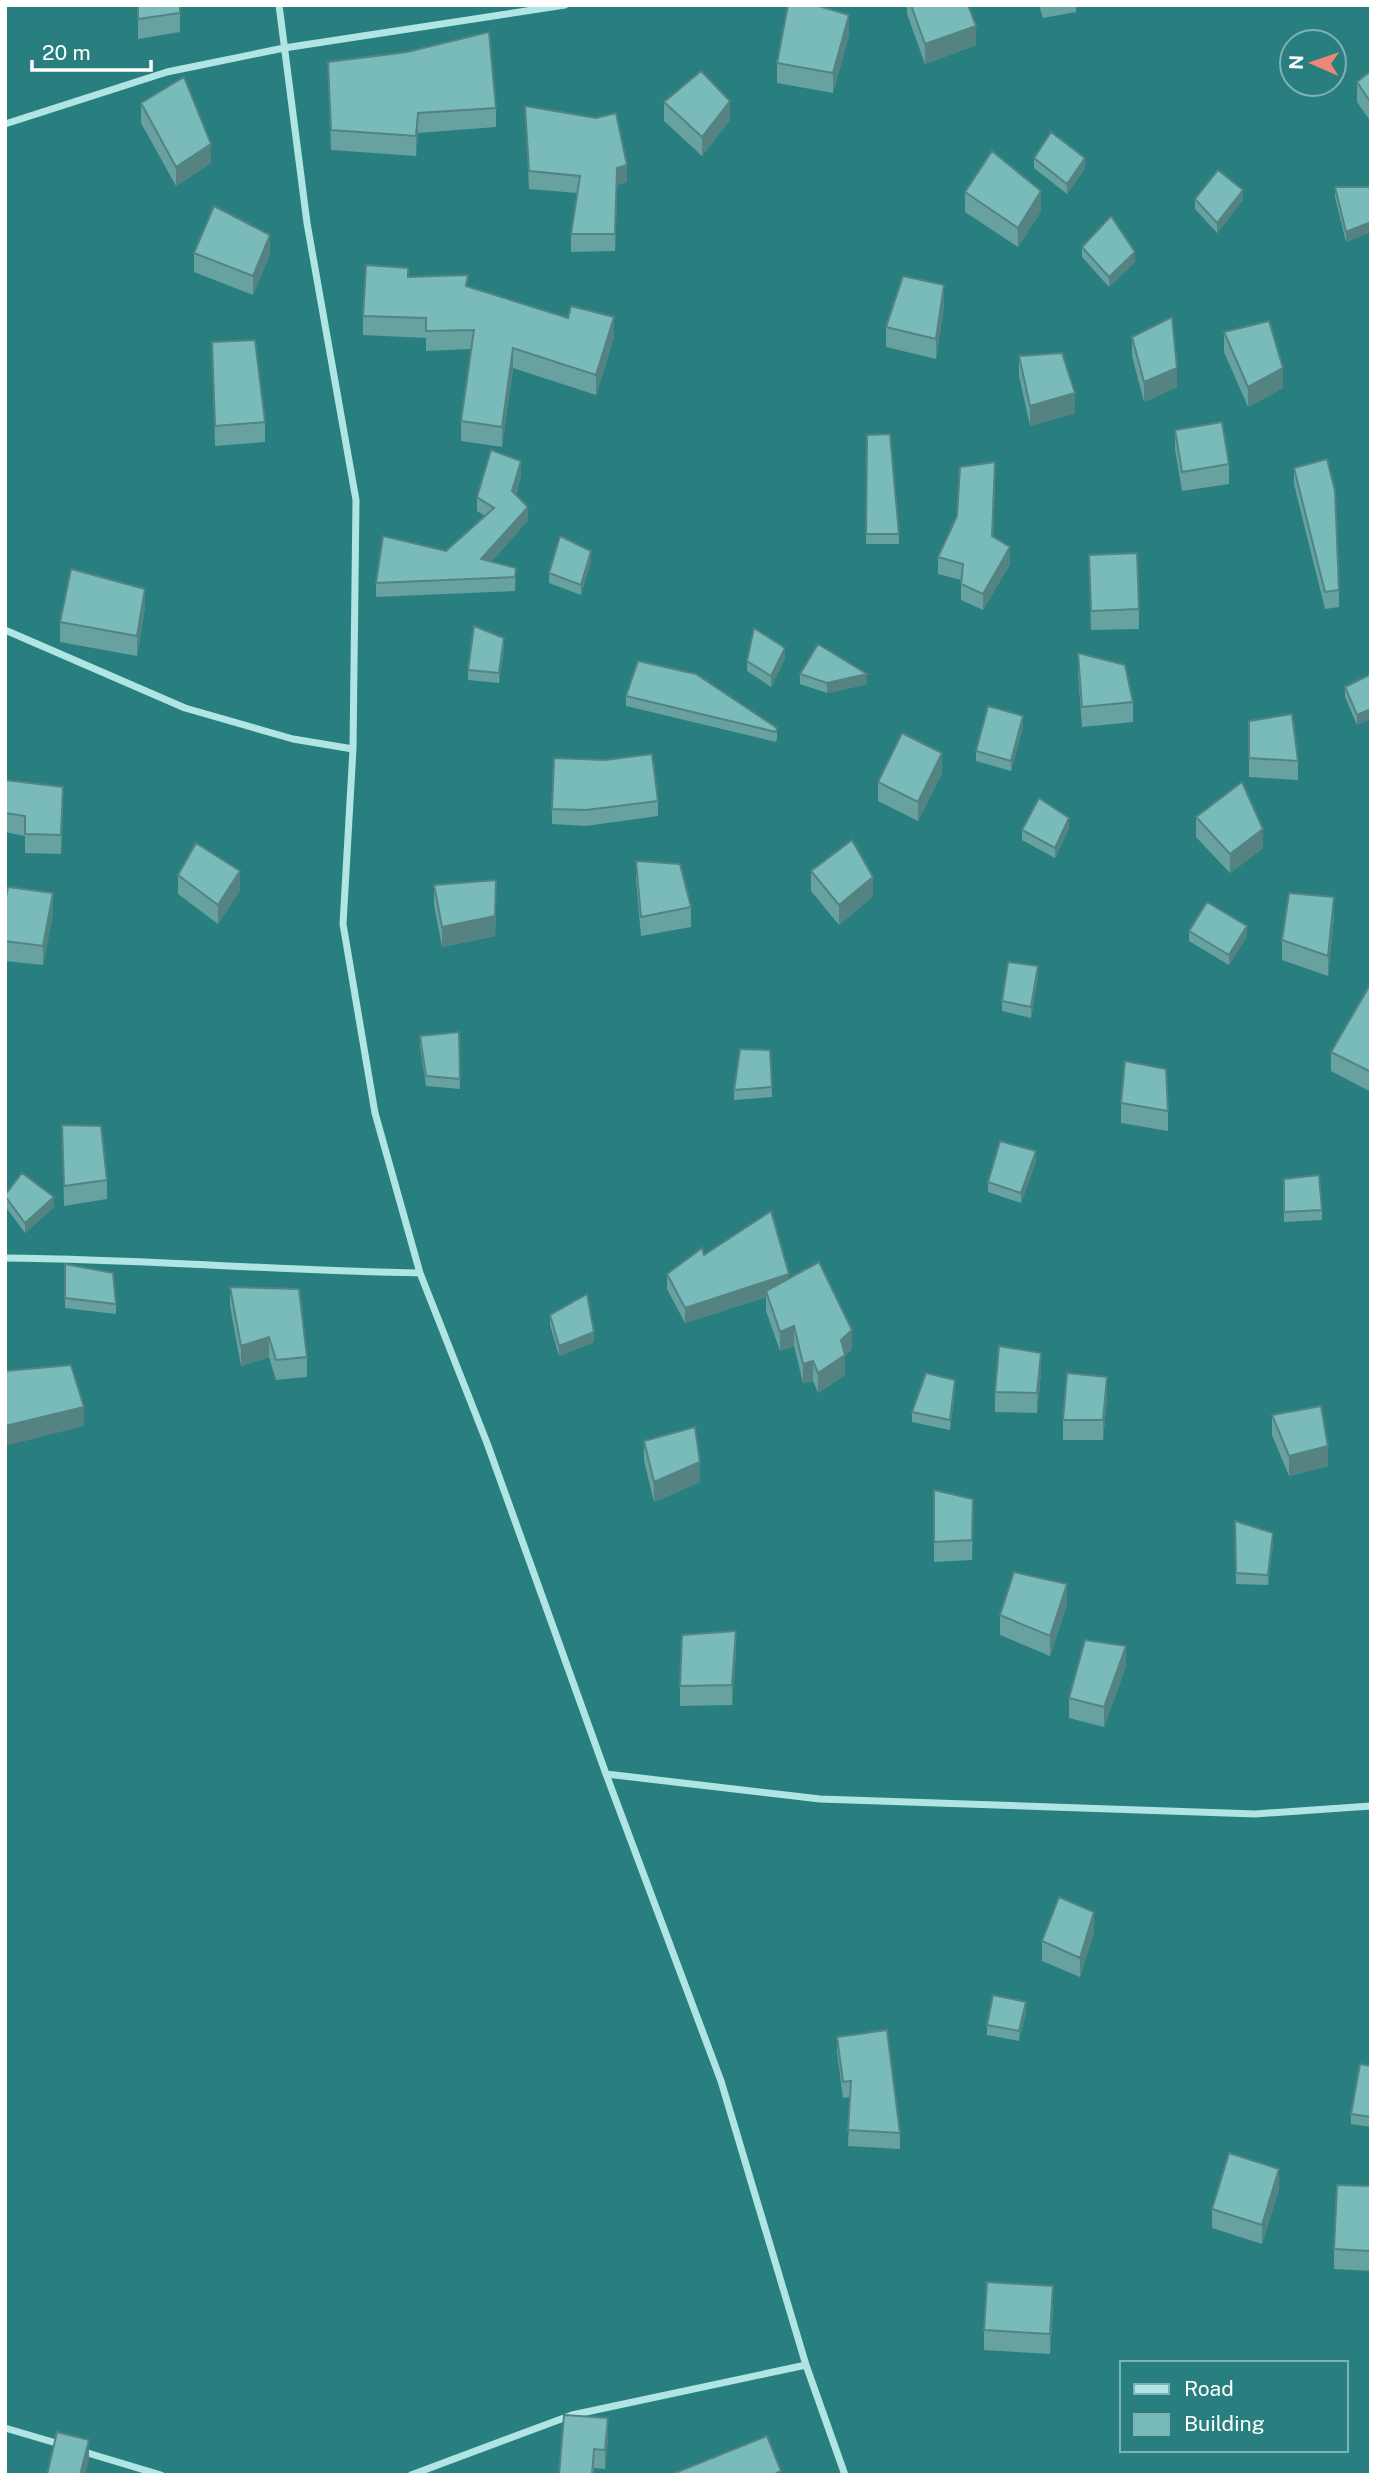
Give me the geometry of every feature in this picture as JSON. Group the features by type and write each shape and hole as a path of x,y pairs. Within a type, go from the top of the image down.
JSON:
{"street":[{"path":"279,5 307,223 356,500 354,749 343,924 376,1113 420,1273 487,1443 606,1774 721,2081 806,2365 845,2475"},
{"path":"5,124 167,72 284,48 565,5"},
{"path":"5,630 185,708 293,739 354,749"},
{"path":"5,1258 102,1259 304,1271 420,1273"},
{"path":"606,1774 820,1799 1255,1814 1371,1806"},
{"path":"411,2475 572,2415 806,2365"},
{"path":"5,2428 161,2475"}],"building":[{"path":"138,5 180,5 180,13 138,19"},
{"path":"788,5 815,5 849,15 833,73 777,63"},
{"path":"911,5 968,5 976,26 925,44"},
{"path":"489,32 496,108 418,113 416,136 331,130 328,62 407,52"},
{"path":"701,71 730,101 702,137 664,102"},
{"path":"1371,71 1371,103 1357,82"},
{"path":"184,77 211,144 176,167 141,103"},
{"path":"525,106 596,118 616,113 627,165 617,168 615,234 571,234 580,176 529,171"},
{"path":"1051,132 1085,158 1067,184 1034,158"},
{"path":"992,151 1041,191 1018,228 965,192"},
{"path":"1218,170 1243,190 1217,223 1195,199"},
{"path":"1335,187 1371,187 1371,222 1346,232"},
{"path":"214,206 270,235 253,276 194,253"},
{"path":"1111,216 1135,252 1109,277 1082,247"},
{"path":"366,265 408,268 408,277 468,275 466,286 568,318 571,306 614,317 596,375 513,348 502,427 461,421 474,330 426,331 426,318 363,316"},
{"path":"903,276 944,285 936,339 886,327"},
{"path":"1172,317 1177,368 1144,382 1132,337"},
{"path":"1269,321 1283,368 1248,387 1224,332"},
{"path":"255,340 265,422 215,426 212,342"},
{"path":"1062,353 1075,393 1030,406 1019,356"},
{"path":"1222,422 1229,464 1182,472 1175,430"},
{"path":"890,434 899,534 866,534 867,435"},
{"path":"491,450 521,461 512,491 528,507 481,559 516,568 515,577 376,583 383,536 446,551 494,508 477,497"},
{"path":"1327,459 1335,491 1339,590 1325,592 1294,468"},
{"path":"995,462 992,536 1010,547 983,594 961,584 963,564 938,557 957,516 960,467"},
{"path":"560,536 591,551 581,585 549,573"},
{"path":"1137,553 1139,609 1091,611 1089,555"},
{"path":"71,569 145,589 137,636 60,622"},
{"path":"474,626 504,638 499,673 468,670"},
{"path":"754,628 785,648 771,676 747,661"},
{"path":"818,644 867,674 827,683 800,674"},
{"path":"1078,653 1125,665 1133,702 1082,707"},
{"path":"638,661 696,674 777,728 776,732 626,696"},
{"path":"1371,674 1371,709 1357,715 1345,687"},
{"path":"988,706 1023,716 1011,761 976,751"},
{"path":"1292,714 1298,761 1249,758 1249,721"},
{"path":"902,733 942,753 918,802 878,782"},
{"path":"652,754 658,801 586,810 552,809 554,758 605,760"},
{"path":"5,780 63,787 61,835 25,834 25,816 5,813"},
{"path":"1242,782 1263,829 1230,854 1196,817"},
{"path":"1039,798 1069,818 1055,848 1022,830"},
{"path":"852,840 873,877 839,905 811,871"},
{"path":"196,843 240,871 218,905 178,875"},
{"path":"636,861 680,864 691,907 641,917"},
{"path":"496,880 495,916 442,927 434,885"},
{"path":"8,887 53,893 43,946 5,941 5,902"},
{"path":"1289,893 1334,897 1328,956 1282,940"},
{"path":"1207,902 1247,926 1229,955 1189,931"},
{"path":"1008,962 1038,966 1031,1007 1002,1001"},
{"path":"1371,986 1371,1072 1331,1052"},
{"path":"459,1032 460,1079 426,1076 420,1036"},
{"path":"740,1049 770,1050 772,1087 734,1090"},
{"path":"1125,1061 1166,1069 1168,1111 1121,1103"},
{"path":"62,1125 101,1126 107,1180 64,1186"},
{"path":"1000,1141 1036,1151 1021,1193 988,1182"},
{"path":"22,1173 54,1197 25,1223 5,1196"},
{"path":"1319,1175 1322,1210 1284,1212 1284,1179"},
{"path":"771,1211 789,1274 685,1308 667,1274 702,1248 704,1255"},
{"path":"819,1262 852,1330 841,1340 845,1355 818,1373 813,1361 803,1364 794,1326 780,1332 766,1291"},
{"path":"65,1264 113,1273 116,1304 65,1298"},
{"path":"230,1287 299,1289 307,1357 276,1360 269,1337 241,1346"},
{"path":"587,1294 594,1332 559,1346 550,1315"},
{"path":"999,1346 1041,1353 1037,1393 995,1392"},
{"path":"71,1365 84,1407 5,1426 5,1371"},
{"path":"926,1373 955,1380 950,1420 912,1412"},
{"path":"1067,1373 1107,1377 1103,1420 1063,1420"},
{"path":"1321,1406 1328,1446 1289,1456 1272,1415"},
{"path":"695,1427 700,1462 654,1482 644,1441"},
{"path":"934,1490 973,1499 972,1540 934,1542"},
{"path":"1235,1521 1273,1533 1268,1575 1236,1573"},
{"path":"1014,1572 1067,1584 1050,1636 1000,1615"},
{"path":"736,1631 732,1685 680,1686 682,1635"},
{"path":"1085,1640 1126,1646 1104,1707 1069,1698"},
{"path":"1059,1897 1094,1912 1080,1958 1042,1941"},
{"path":"993,1995 1026,2002 1019,2031 987,2025"},
{"path":"887,2030 900,2133 848,2130 851,2081 843,2082 837,2037"},
{"path":"1360,2064 1371,2066 1371,2117 1351,2114"},
{"path":"1229,2153 1279,2169 1262,2225 1212,2209"},
{"path":"1337,2185 1371,2186 1371,2251 1334,2249"},
{"path":"987,2282 1053,2286 1050,2334 984,2330"},
{"path":"564,2415 608,2418 605,2450 594,2449 592,2475 559,2475"},
{"path":"57,2432 89,2440 80,2475 47,2475"},
{"path":"767,2436 781,2471 773,2475 670,2475"}]}
